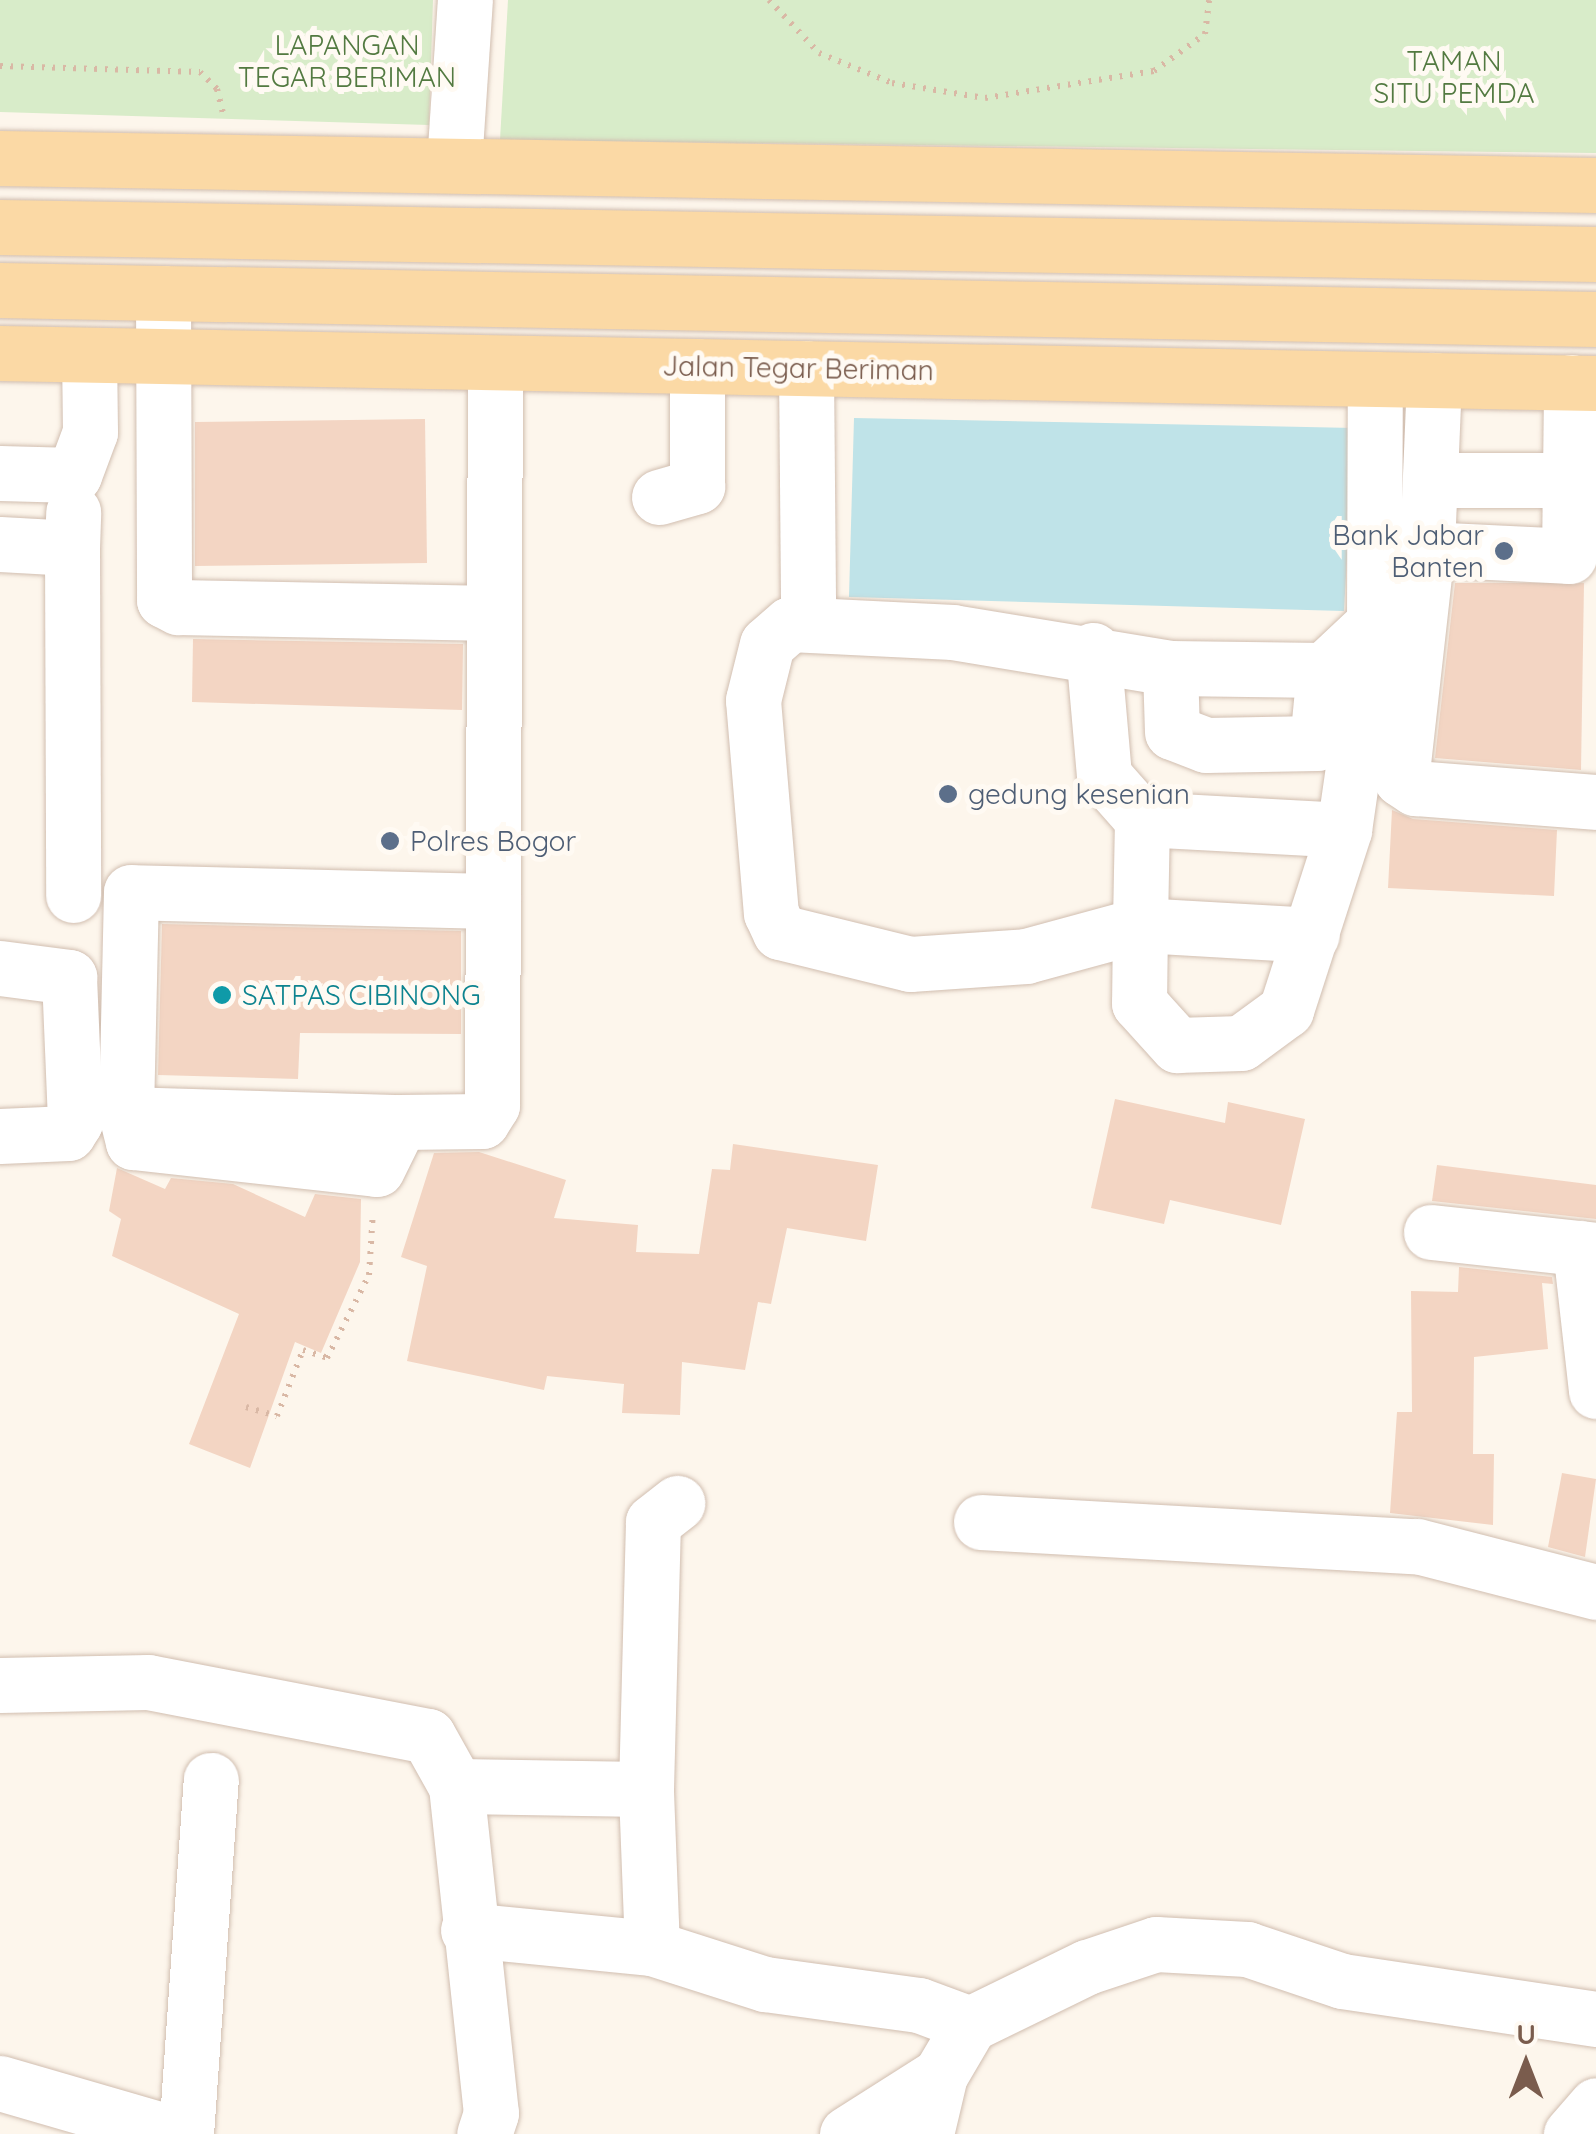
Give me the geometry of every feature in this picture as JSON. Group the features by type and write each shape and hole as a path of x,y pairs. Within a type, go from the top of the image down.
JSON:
{"main road":[{"path":"0,158 1596,185"},
{"path":"0,226 1596,254"},
{"path":"1168,248 1168,311"},
{"path":"0,290 1596,319"},
{"path":"806,368 808,304"},
{"name":"Jalan Tegar Beriman","path":"0,353 1584,382"}],"street":[{"path":"454,164 465,0"},
{"path":"163,293 164,600 178,606 493,613"},
{"path":"73,895 74,475 90,432 90,354"},
{"path":"493,901 131,892 126,1114 132,1142 181,1154 388,1146 482,1121 492,1105 493,901 494,364"},
{"path":"659,496 697,486 698,366"},
{"path":"806,368 808,620"},
{"path":"1093,650 1104,776 1142,818 1139,1003 1177,1045 1241,1043 1286,1010 1344,830 1374,623 1376,378"},
{"path":"1434,380 1427,549 1401,778 1416,788 1596,802"},
{"path":"1427,549 1582,559 1567,480 1584,382"},
{"path":"0,474 74,475"},
{"path":"1432,480 1567,480"},
{"path":"0,544 72,548"},
{"path":"1312,935 1140,926 1026,956 910,964 780,932 771,912 753,700 767,644 808,620 1093,650 1170,668 1324,670"},
{"path":"1170,668 1172,732 1206,746 1317,743 1324,670 1374,623"},
{"path":"1142,818 1344,830"},
{"path":"0,968 68,977 75,1122 68,1132 0,1136"},
{"path":"1431,1232 1588,1249 1596,1391"},
{"path":"652,1948 646,1789 652,1522 677,1503"},
{"path":"982,1522 1417,1546 1594,1584"},
{"path":"0,1685 148,1682 428,1736 456,1786 468,1930 491,2114 484,2134"},
{"path":"186,2134 210,1780"},
{"path":"456,1786 554,1782 646,1789"},
{"path":"468,1930 652,1948 765,1984 919,2005 970,2024"},
{"path":"926,2134 940,2075 970,2024 1087,1967 1156,1944 1247,1949 1342,1981 1596,2020"},
{"path":"846,2134 940,2075"},
{"path":"0,2083 176,2134"},
{"path":"1571,2134 1596,2104"}],"path":[{"path":"769,0 818,53 892,83 985,98 1154,70 1204,34 1208,0"},
{"path":"0,66 200,72 217,89 234,162"},
{"path":"246,1407 277,1416 304,1350 328,1358 368,1274 388,1146"}],"green space":[{"name":"LAPANGAN TEGAR BERIMAN","path":"0,0 433,0 429,125 0,112"},
{"name":"TAMAN SITU PEMDA","path":"508,0 1596,0 1596,153 500,140"}],"water":[{"path":"854,418 1354,428 1344,611 849,597"}],"building":[{"path":"425,419 427,563 195,566 195,422"},
{"path":"1455,583 1584,583 1581,770 1435,758"},
{"path":"193,639 463,644 462,710 192,702"},
{"path":"1392,810 1413,819 1557,830 1554,896 1388,888"},
{"path":"162,924 461,931 461,1034 300,1033 298,1079 158,1075"},
{"path":"1115,1099 1225,1123 1228,1102 1305,1119 1281,1225 1170,1200 1164,1224 1091,1208"},
{"path":"733,1144 878,1165 866,1241 787,1228 771,1304 758,1302 745,1370 682,1362 680,1415 622,1413 624,1384 547,1376 544,1390 407,1361 427,1266 401,1257 434,1153 479,1152 566,1180 554,1218 638,1225 636,1252 699,1254 712,1169 730,1170"},
{"path":"1437,1165 1596,1185 1596,1219 1432,1201"},
{"path":"117,1168 165,1189 171,1178 233,1184 305,1217 315,1194 361,1199 360,1262 321,1353 295,1342 250,1468 189,1444 239,1314 112,1256 121,1219 109,1211"},
{"path":"1459,1267 1552,1277 1553,1284 1542,1283 1548,1349 1474,1357 1473,1454 1494,1454 1493,1525 1390,1513 1397,1412 1412,1412 1411,1291 1458,1292"},
{"path":"1562,1473 1596,1479 1585,1557 1548,1547"}],"place":[{"name":"Bank Jabar Banten","path":"1504,551"},
{"name":"gedung kesenian","path":"948,794"},
{"name":"Polres Bogor","path":"390,841"},
{"name":"SATPAS CIBINONG","path":"222,995"}]}
